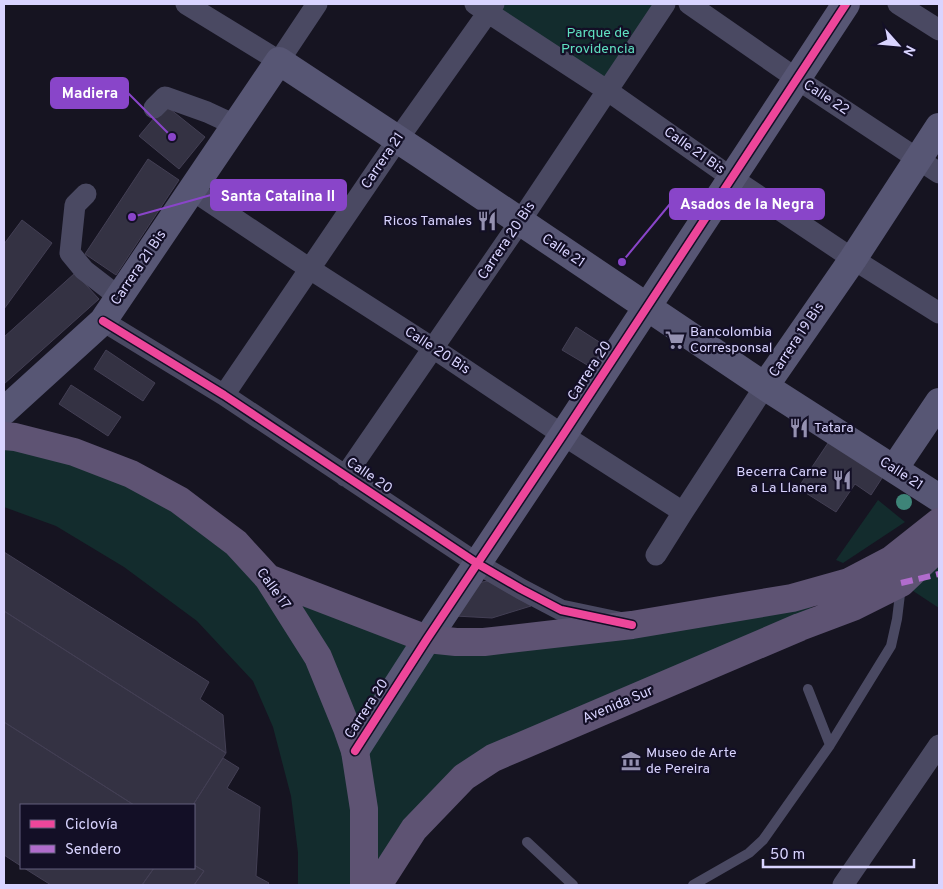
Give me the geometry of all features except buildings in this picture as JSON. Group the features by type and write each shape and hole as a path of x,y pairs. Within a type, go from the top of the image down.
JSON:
{"main road":[{"name":"Calle 17","path":"4,436 74,452 131,474 171,495 236,543 268,578 318,657 355,751 364,809 364,885"},
{"path":"896,572 939,522"},
{"path":"268,578 427,639 484,642 632,625 792,598 849,582 896,572 939,547"},
{"name":"Avenida Sur","path":"378,885 414,829 464,777 493,758 800,627 854,607 896,572"}],"street":[{"name":"Calle 21","path":"186,4 279,61 398,139 646,307 936,496"},
{"name":"Carrera 21 Bis","path":"4,411 103,321 317,4"},
{"name":"Carrera 20 Bis","path":"345,476 434,348 665,4"},
{"name":"Calle 22","path":"689,4 797,79 929,166"},
{"name":"Carrera 20","path":"355,751 846,4"},
{"path":"898,4 939,30"},
{"name":"Calle 21 Bis","path":"486,7 732,178 853,259 939,313"},
{"name":"Carrera 21","path":"224,395 486,7"},
{"path":"154,108 165,97 207,112 235,125"},
{"name":"Carrera 19 Bis","path":"656,555 766,386 853,259 929,166 939,127"},
{"name":"Calle 20 Bis","path":"192,190 683,512"},
{"path":"86,194 75,205 70,253 84,270 119,297"},
{"name":"Calle 20","path":"103,321 224,395 478,564 521,589 561,610 632,625"},
{"path":"894,469 939,402"},
{"path":"843,885 939,746"}],"lane":[{"path":"693,885 749,852 763,840 830,745 890,646 897,619 896,572"},
{"path":"808,688 830,745"},
{"path":"527,842 573,885"}],"green space":[{"name":"Parque de Providencia","path":"494,4 665,4 608,91"},
{"path":"4,436 131,474 268,578 427,639 811,602 812,612 493,758 378,885 298,885 298,853 291,796 273,727 253,681 197,621 124,567 56,526 4,507"},
{"path":"878,500 905,522 843,563 836,560"},
{"path":"939,547 939,608 901,583"}],"marked path":[{"path":"901,583 939,574"}],"cycle path":[{"path":"355,751 846,4"},
{"path":"103,321 224,395 478,564 521,589 561,610 632,625"}],"place":[{"name":"Madiera","path":"172,137"},
{"name":"Santa Catalina II","path":"132,217"},
{"name":"Ricos Tamales","path":"487,221"},
{"name":"Asados de la Negra","path":"622,262"},
{"name":"Bancolombia Corresponsal","path":"675,340"},
{"name":"Tatara","path":"799,428"},
{"name":"Becerra Carne a La Llanera","path":"842,480"},
{"name":"Museo de Arte de Pereira","path":"631,761"}]}
